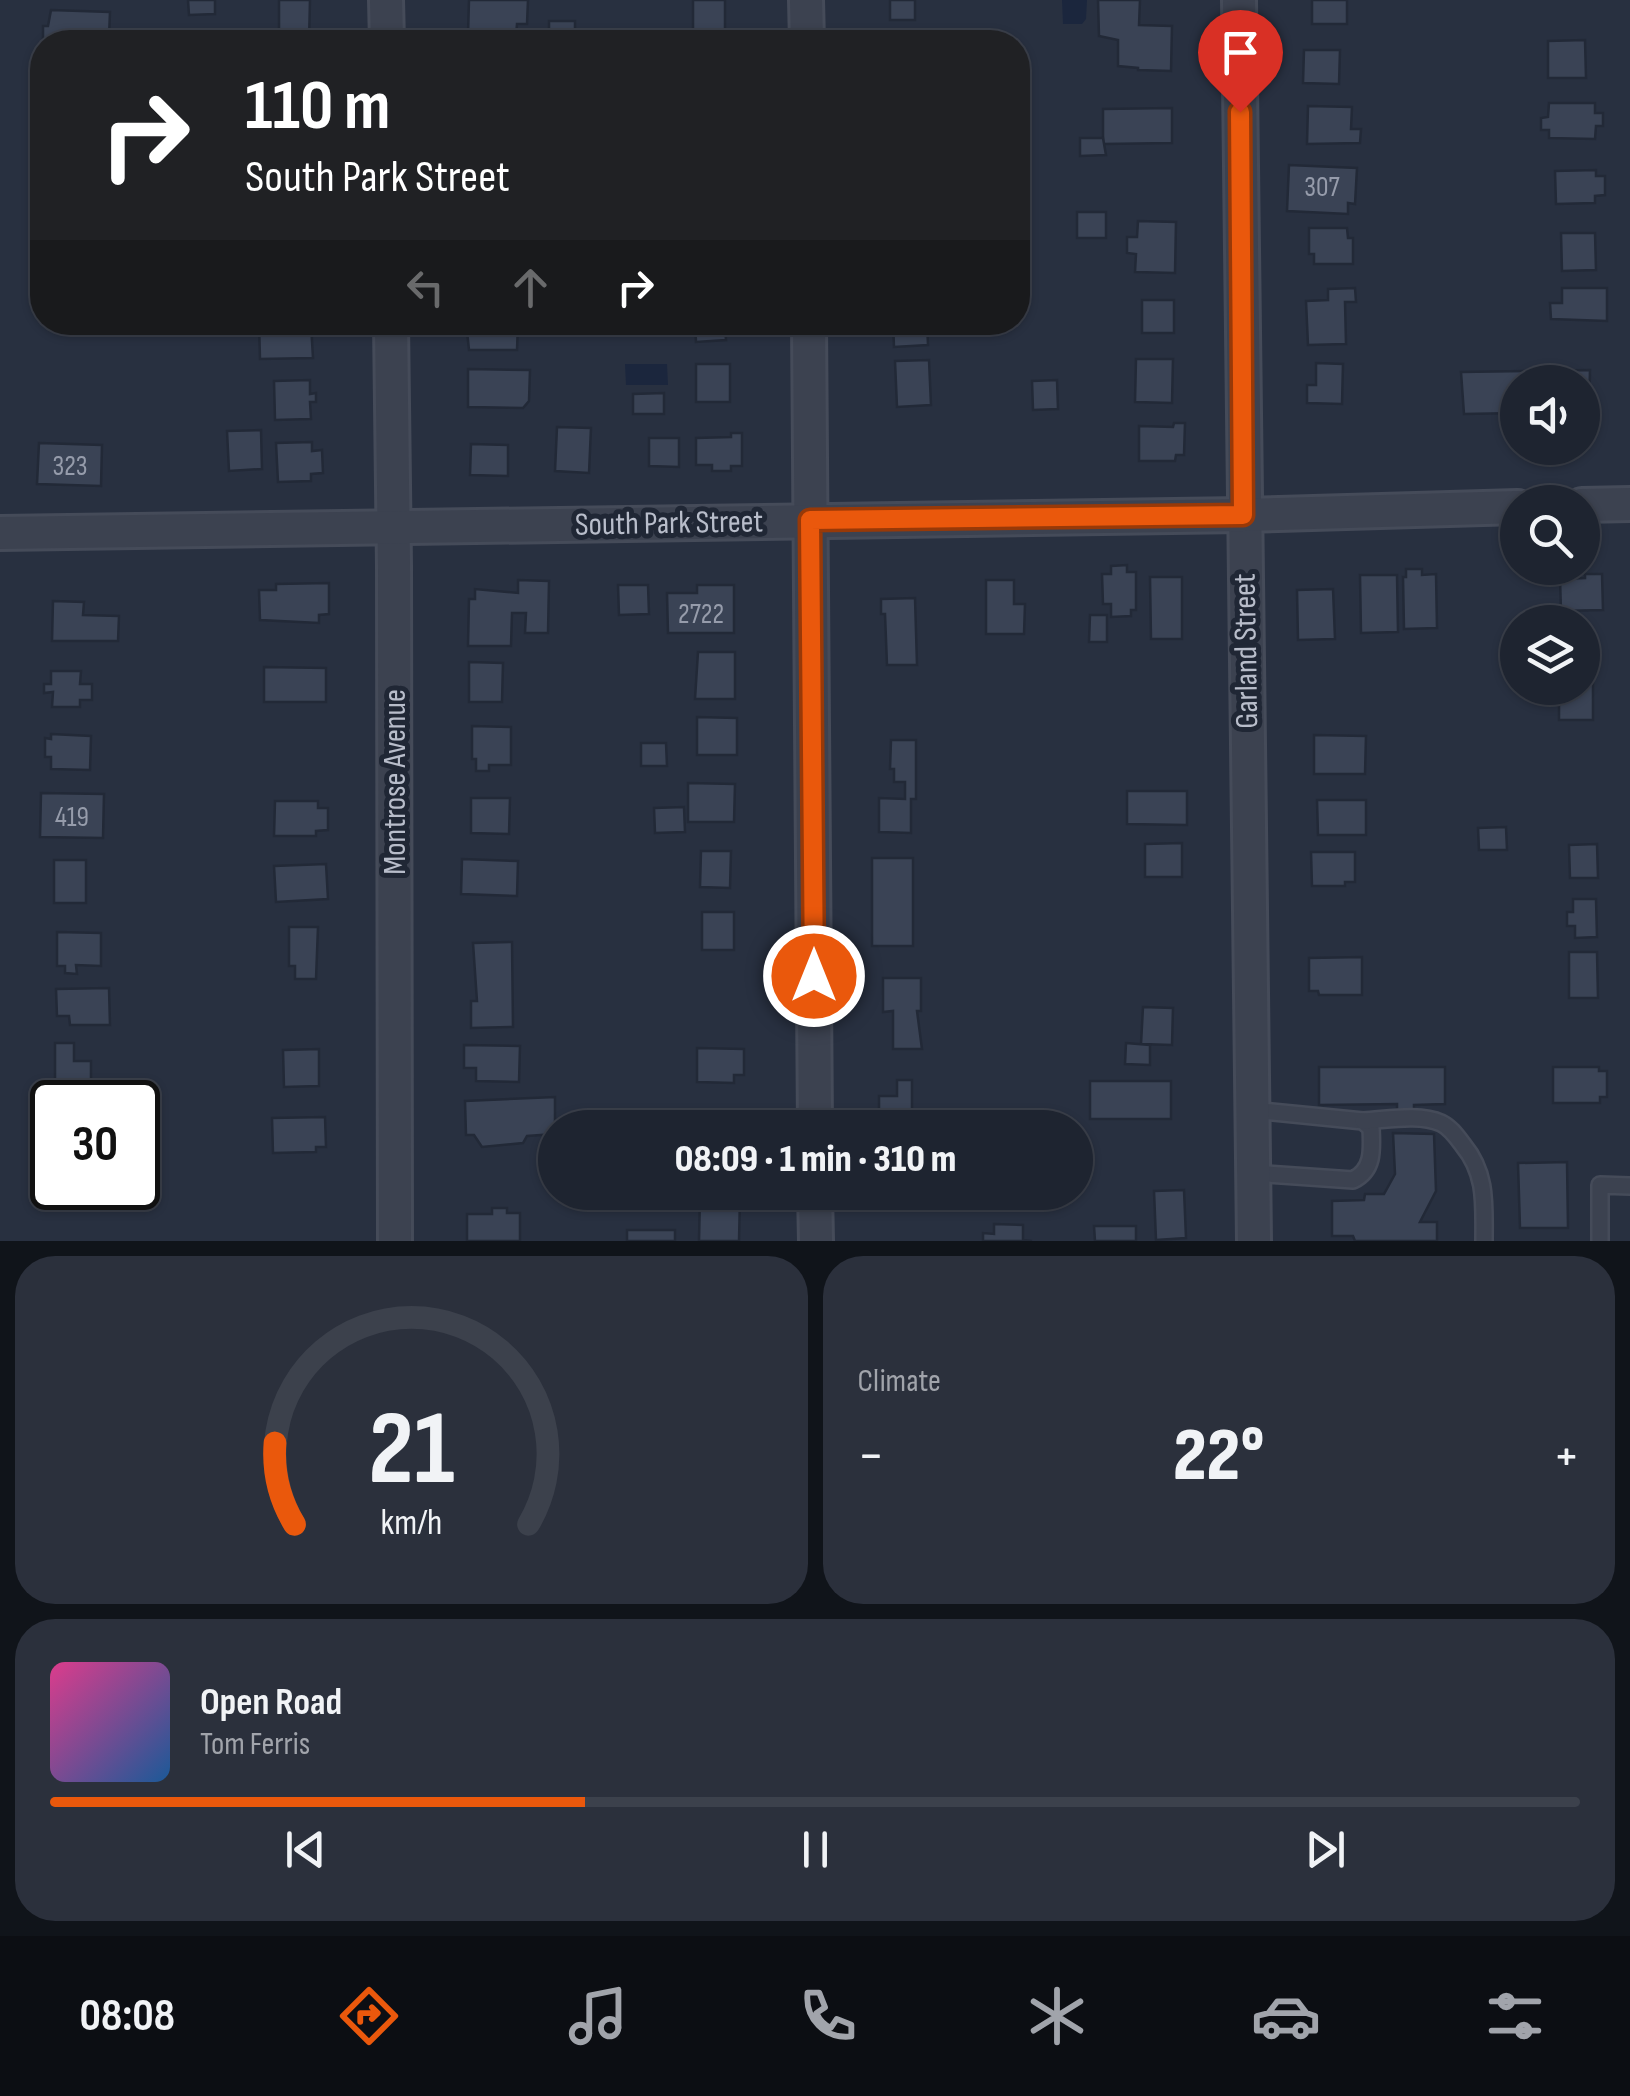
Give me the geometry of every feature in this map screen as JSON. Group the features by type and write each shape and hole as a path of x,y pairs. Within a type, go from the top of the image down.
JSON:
{"street":[{"path":"386,0 387,30"},
{"path":"806,0 807,30"},
{"name":"Garland Street","path":"1240,0 1254,1241"},
{"name":"Montrose Avenue","path":"390,335 395,1241"},
{"path":"809,335 815,1110"},
{"path":"1600,505 1630,504"},
{"name":"South Park Street","path":"0,532 1243,515 1500,508"},
{"path":"816,1210 816,1241"}],"lane":[{"path":"1252,1110 1363,1121 1423,1118 1442,1123 1471,1154 1484,1182 1484,1241"},
{"path":"1253,1173 1353,1180 1370,1164 1372,1128 1363,1121"},
{"path":"1600,1241 1600,1185 1630,1186"}],"water":[{"path":"1062,0 1087,0 1082,24 1063,24"},
{"path":"625,364 667,364 668,385 626,385"}],"building":[{"path":"188,0 215,0 215,14 189,15"},
{"path":"279,0 310,0 309,30 279,30"},
{"path":"469,0 528,0 527,24 517,24 516,30 468,30"},
{"path":"693,0 725,0 725,30 693,30"},
{"path":"890,0 915,0 915,20 890,20"},
{"path":"1098,0 1140,0 1139,25 1172,26 1171,71 1118,66 1118,40 1099,36"},
{"path":"1312,0 1347,0 1347,24 1312,24"},
{"path":"51,10 110,12 109,30 43,30 43,26 48,26"},
{"path":"549,21 575,21 575,30 549,30"},
{"path":"1585,40 1586,78 1548,78 1548,41"},
{"path":"1304,50 1340,50 1339,84 1303,83"},
{"path":"1549,103 1595,103 1595,113 1603,113 1603,126 1596,126 1595,139 1549,138 1549,130 1541,130 1541,118 1548,117"},
{"path":"1308,106 1352,107 1351,129 1361,129 1360,143 1307,144"},
{"path":"1172,108 1172,143 1103,144 1103,109"},
{"path":"1080,138 1103,138 1106,155 1080,156"},
{"path":"1289,165 1357,168 1355,204 1348,203 1348,214 1287,211"},
{"path":"1596,170 1596,176 1605,176 1605,195 1595,196 1595,203 1556,204 1555,171"},
{"path":"1077,212 1106,212 1106,238 1077,238"},
{"path":"1138,221 1176,222 1175,273 1135,272 1136,254 1127,253 1127,237 1137,237"},
{"path":"1309,228 1347,228 1348,238 1353,238 1353,264 1314,264 1314,254 1309,254"},
{"path":"1561,233 1595,233 1596,270 1562,271"},
{"path":"1355,288 1356,302 1345,302 1346,344 1308,345 1306,301 1328,300 1328,289"},
{"path":"1562,288 1607,288 1607,321 1551,319 1550,303 1562,303"},
{"path":"1142,300 1174,300 1174,333 1142,333"},
{"path":"259,335 312,335 313,358 260,359"},
{"path":"467,335 518,335 517,350 469,350"},
{"path":"696,335 726,335 726,340 696,342"},
{"path":"894,335 928,335 928,345 894,347"},
{"path":"1136,359 1173,359 1172,403 1135,402"},
{"path":"929,360 931,405 897,407 895,361"},
{"path":"1316,363 1343,364 1342,404 1307,403 1307,385 1316,385"},
{"path":"696,364 730,364 730,402 696,402"},
{"path":"468,369 530,370 529,401 523,408 468,407"},
{"path":"1500,371 1500,413 1464,414 1461,372"},
{"path":"310,380 310,394 316,393 316,402 310,402 311,419 275,420 274,381"},
{"path":"1057,380 1058,409 1033,410 1032,381"},
{"path":"664,393 664,414 633,414 633,394"},
{"path":"1174,423 1185,423 1184,455 1176,455 1175,461 1139,461 1139,426 1173,427"},
{"path":"557,427 591,428 589,473 555,471"},
{"path":"261,430 262,469 229,471 227,431"},
{"path":"731,433 742,433 742,466 731,466 731,471 712,471 712,465 696,465 696,438 731,437"},
{"path":"649,438 679,438 679,467 649,466"},
{"path":"312,442 312,451 322,450 323,473 311,474 311,481 278,482 276,443"},
{"path":"39,443 102,445 101,486 37,484"},
{"path":"471,444 508,445 508,476 470,475"},
{"path":"1127,565 1127,572 1136,572 1136,610 1131,610 1131,616 1111,617 1111,604 1103,604 1102,574 1111,574 1111,566"},
{"path":"1406,569 1422,569 1422,575 1436,574 1437,628 1404,629"},
{"path":"1602,574 1603,610 1600,605 1561,605 1560,585 1600,585"},
{"path":"1360,575 1397,575 1398,632 1361,633"},
{"path":"1150,577 1182,577 1182,639 1151,639"},
{"path":"518,580 549,581 548,633 525,633 526,613 512,613 511,646 468,646 469,599 475,599 475,589 518,593"},
{"path":"986,580 1014,580 1014,604 1025,604 1024,634 986,634"},
{"path":"329,583 329,614 319,615 319,623 260,620 259,590 276,590 276,584"},
{"path":"618,585 648,585 649,614 619,615"},
{"path":"697,585 734,585 734,633 668,633 667,593 697,593"},
{"path":"1333,589 1335,639 1298,640 1297,590"},
{"path":"915,598 917,665 887,665 881,599"},
{"path":"53,601 84,602 83,615 119,616 118,641 52,641"},
{"path":"1090,615 1107,615 1107,642 1089,642"},
{"path":"698,652 735,652 735,699 695,699"},
{"path":"469,662 503,663 502,702 469,702"},
{"path":"264,667 326,668 326,702 264,702"},
{"path":"51,671 81,671 80,684 92,684 92,700 80,700 80,707 52,707 53,692 44,693 44,684 51,684"},
{"path":"1559,705 1593,705 1593,720 1559,720"},
{"path":"697,717 737,718 737,755 697,755"},
{"path":"472,726 511,727 511,765 489,765 489,771 476,771"},
{"path":"51,734 91,736 90,770 51,769 51,757 45,757 45,738 51,739"},
{"path":"1314,735 1366,736 1365,774 1314,774"},
{"path":"891,740 916,740 916,799 911,799 911,833 879,832 879,798 905,799 905,782 894,782 894,769 890,769"},
{"path":"641,743 666,743 667,766 641,766"},
{"path":"688,783 735,784 734,822 688,822"},
{"path":"1127,791 1187,791 1187,825 1127,824"},
{"path":"41,793 104,794 103,838 40,837"},
{"path":"471,798 510,798 509,834 471,833"},
{"path":"1317,800 1366,800 1366,835 1318,835"},
{"path":"275,801 318,801 318,808 328,808 328,830 316,831 316,836 274,836"},
{"path":"684,807 685,832 655,833 654,808"},
{"path":"1506,827 1507,850 1479,850 1478,828"},
{"path":"1182,843 1182,877 1145,877 1145,844"},
{"path":"1597,844 1598,878 1570,878 1569,845"},
{"path":"701,851 731,851 730,888 700,887"},
{"path":"1311,852 1355,852 1355,882 1345,882 1345,886 1312,886"},
{"path":"872,858 913,858 913,946 872,946"},
{"path":"462,859 518,861 517,896 461,894"},
{"path":"54,860 86,860 86,903 54,903"},
{"path":"326,864 328,899 276,902 274,866"},
{"path":"1573,899 1596,899 1597,937 1575,938 1575,926 1567,926 1567,912 1573,912"},
{"path":"702,912 734,912 734,950 702,950"},
{"path":"289,927 318,927 316,979 295,979 295,966 289,966"},
{"path":"57,932 101,933 101,966 76,965 77,974 65,973 65,966 57,966"},
{"path":"512,942 513,1027 471,1028 471,1001 477,1001 473,943"},
{"path":"1569,952 1597,952 1598,998 1569,998"},
{"path":"1362,957 1362,995 1319,995 1318,991 1309,991 1309,958"},
{"path":"883,978 921,978 921,1011 917,1011 922,1049 893,1049 893,1011 883,1012"},
{"path":"109,988 110,1025 70,1025 69,1016 57,1016 56,989"},
{"path":"1143,1007 1173,1008 1172,1045 1141,1044"},
{"path":"55,1043 74,1043 74,1061 91,1061 91,1080 55,1080"},
{"path":"1126,1043 1150,1045 1150,1065 1125,1064"},
{"path":"464,1045 520,1046 519,1082 476,1081 476,1068 464,1068"},
{"path":"697,1048 744,1049 744,1075 734,1075 734,1083 697,1082"},
{"path":"319,1049 319,1086 284,1087 283,1050"},
{"path":"1319,1067 1445,1067 1445,1104 1414,1105 1414,1110 1397,1110 1397,1104 1319,1105"},
{"path":"1553,1067 1599,1067 1599,1071 1607,1071 1607,1097 1600,1097 1600,1103 1553,1103"},
{"path":"897,1080 912,1080 912,1110 879,1110 879,1096 897,1096"},
{"path":"1090,1081 1171,1081 1171,1119 1093,1119"},
{"path":"555,1097 555,1110 538,1110 538,1135 527,1136 523,1143 482,1147 474,1135 466,1135 465,1101"},
{"path":"325,1117 326,1147 316,1147 316,1152 273,1153 272,1118"},
{"path":"1393,1133 1434,1134 1436,1191 1420,1222 1437,1222 1437,1241 1355,1241 1353,1236 1332,1236 1332,1201 1364,1200 1365,1194 1384,1194 1395,1174"},
{"path":"1567,1162 1568,1228 1520,1228 1518,1163"},
{"path":"1184,1190 1186,1238 1156,1240 1154,1191"},
{"path":"492,1208 520,1213 520,1241 467,1241 467,1214 492,1214"},
{"path":"700,1210 740,1210 739,1241 699,1241"},
{"path":"994,1224 1023,1225 1023,1240 1032,1241 983,1241 983,1233 994,1234"},
{"path":"1094,1226 1136,1226 1136,1241 1095,1241"},
{"path":"627,1230 675,1230 675,1241 627,1241"}],"route":[{"path":"814,976 810,520 1243,515 1240,112"}]}
